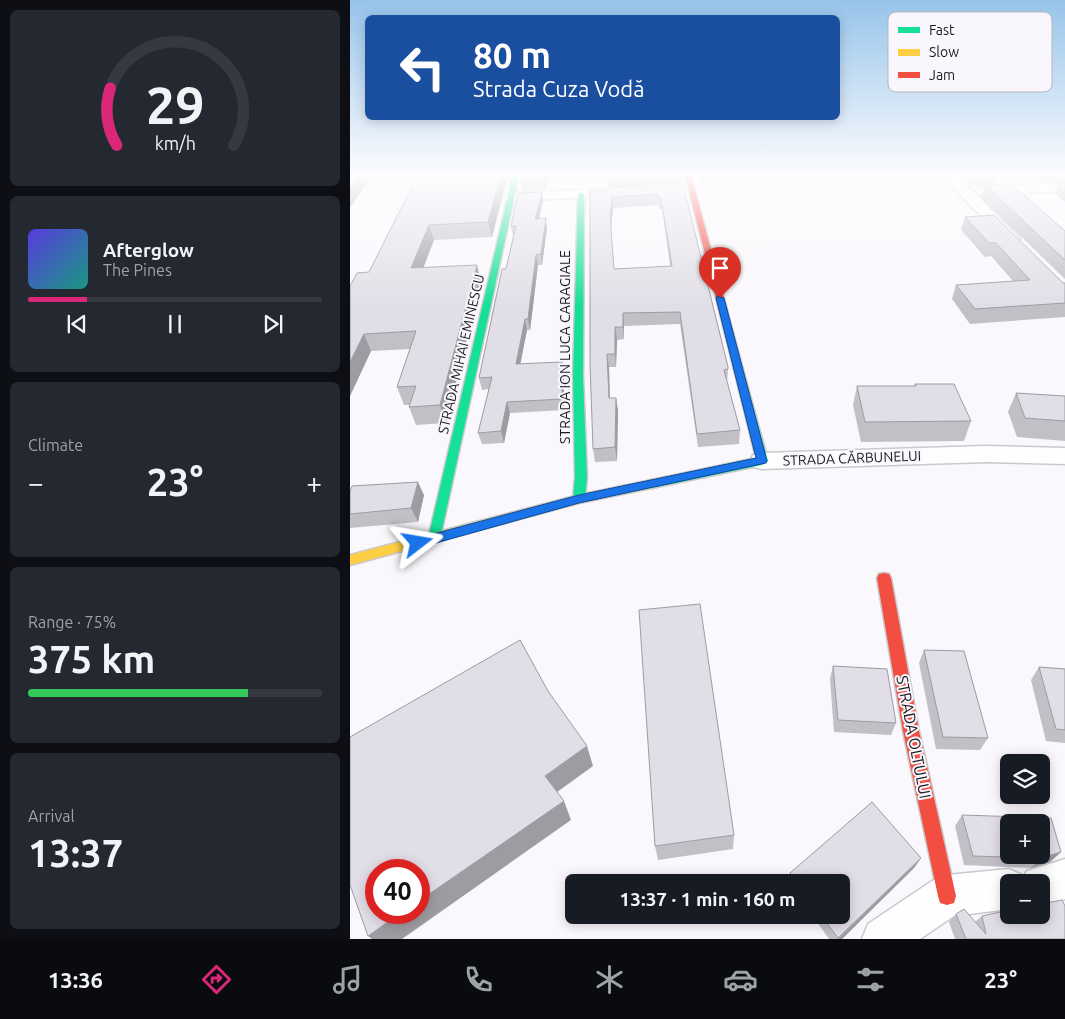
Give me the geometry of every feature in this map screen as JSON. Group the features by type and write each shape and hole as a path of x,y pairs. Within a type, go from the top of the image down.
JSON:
{"street":[{"name":"STRADA MIHAI EMINESCU","path":"434,539 507,219"},
{"name":"STRADA ION LUCA CARAGIALE","path":"579,499 581,477 578,377 581,219"},
{"path":"696,219 762,461"},
{"path":"993,219 1026,252"},
{"name":"STRADA CĂRBUNELUI","path":"350,560 579,499 762,461 986,454 1065,456"},
{"name":"STRADA OLTULUI","path":"884,578 911,731 947,896"},
{"path":"1050,883 1065,879"},
{"path":"883,939 947,896 1000,890"}],"building":[{"path":"396,219 489,219 488,222 429,225 411,268 477,265 440,405 409,407 416,386 397,387 416,331 364,334 350,362 350,286 357,273 369,272"},
{"path":"513,219 546,219 541,254 536,255 528,319 525,319 516,364 562,362 562,399 507,402 501,431 478,433 492,377 479,378 502,269 506,269 516,226 511,226"},
{"path":"590,219 610,219 614,269 672,266 664,219 692,219 728,367 728,369 724,370 740,430 697,434 680,312 623,313 623,327 615,327 615,354 607,354 609,398 616,398 615,447 593,449 590,364"},
{"path":"967,219 998,219 1065,283 1065,303 975,309 956,285 1030,280 996,243 989,243"},
{"path":"1021,219 1051,219 1065,231 1065,260"},
{"path":"915,384 954,384 971,421 865,422 857,386 916,386"},
{"path":"1016,393 1065,396 1065,421 1025,418"},
{"path":"418,482 411,508 350,514 350,492 352,486"},
{"path":"700,604 734,835 655,846 639,610"},
{"path":"520,640 548,691 587,746 545,776 564,801 430,893 430,859 365,859 365,924 385,924 368,936 350,885 350,737"},
{"path":"924,650 964,651 988,738 943,737"},
{"path":"833,666 887,669 896,723 838,720"},
{"path":"1039,667 1065,669 1065,730 1056,729"},
{"path":"872,802 921,858 838,938 828,924 850,924 850,874 790,873"},
{"path":"962,815 1000,816 1000,857 973,856"},
{"path":"1050,818 1051,818 1061,852 1050,855"},
{"path":"1062,900 1065,906 1065,939 966,939 956,914 964,909 986,934 982,916 1000,912 1000,924 1050,924 1050,902"}],"traffic: fast":[{"path":"434,539 506,219"},
{"path":"579,499 581,477 578,377 581,219"},
{"path":"652,484 762,461 729,333"}],"traffic: slow":[{"path":"350,560 579,499 652,484"}],"traffic: jam":[{"path":"699,219 729,333"},
{"path":"884,578 911,731 947,896"}],"route":[{"path":"418,543 579,499 762,461 720,298"}]}
